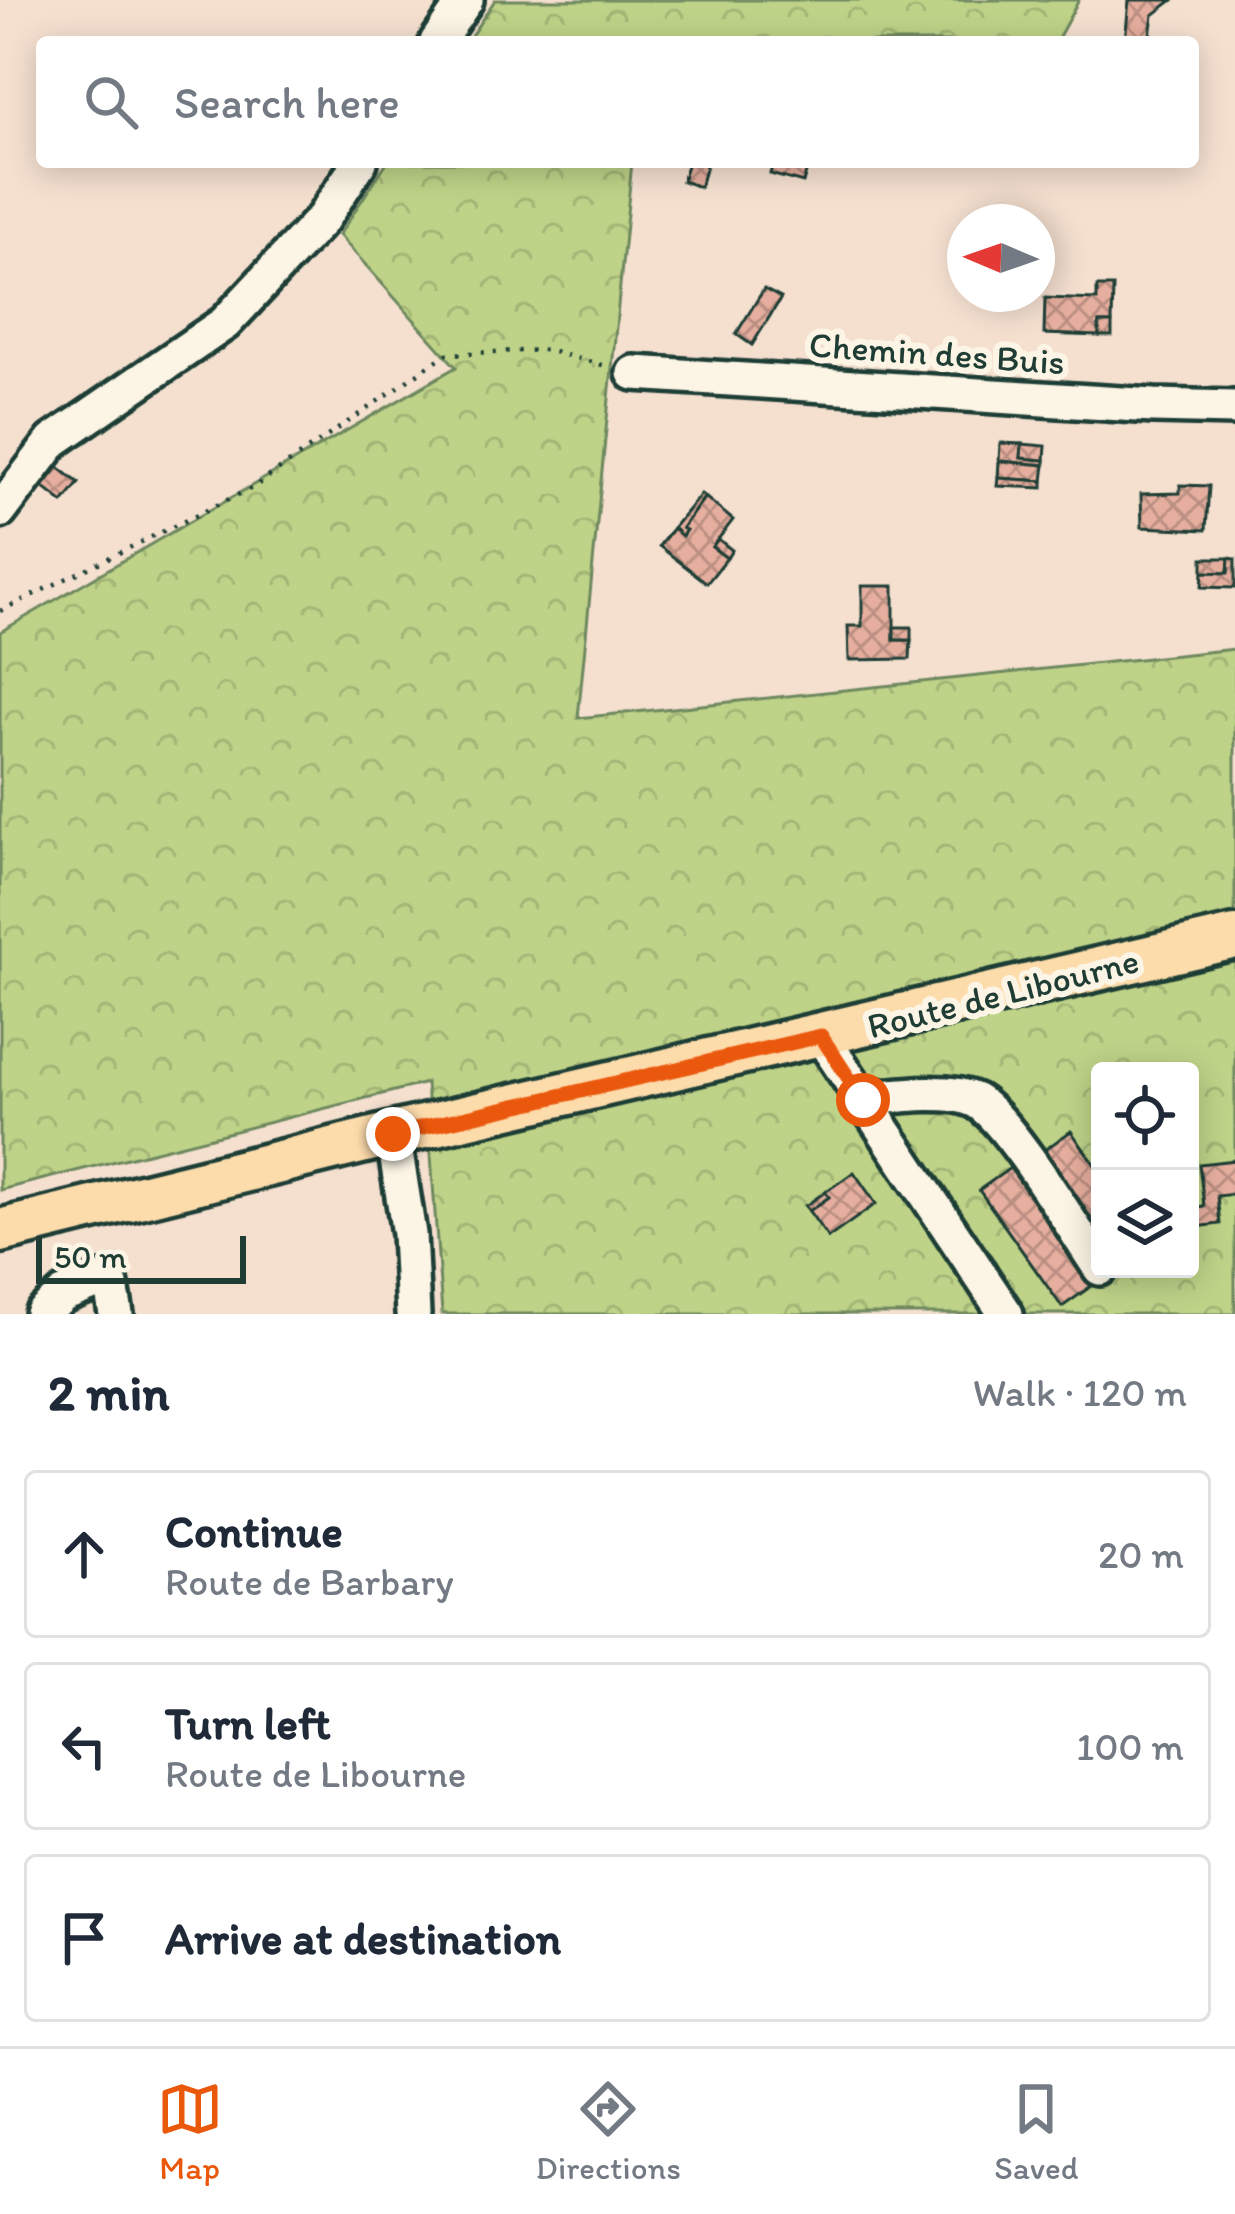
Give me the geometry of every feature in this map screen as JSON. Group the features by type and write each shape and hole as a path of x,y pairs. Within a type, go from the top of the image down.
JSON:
{"main road":[{"name":"Route de Libourne","path":"0,1231 1235,937"}],"street":[{"path":"441,36 466,0"},
{"path":"0,511 53,441 225,323 323,218 356,168"},
{"name":"Chemin des Buis","path":"634,373 1235,407"},
{"path":"821,1036 1006,1314"},
{"path":"863,1100 921,1094 974,1100 1001,1124 1091,1254"},
{"path":"393,1134 409,1234 413,1314"},
{"path":"42,1314 80,1285 100,1280 111,1285 116,1314"}],"path":[{"path":"0,611 254,487 446,354 546,350 634,373"}],"green space":[{"path":"495,0 1079,0 1059,36 471,36"},
{"path":"383,168 631,168 578,718 1235,649 1235,1314 442,1314 426,1083 0,1190 0,632 456,367 339,235"}],"building":[{"path":"1129,0 1173,0 1153,15 1150,36 1126,36"},
{"path":"686,168 705,168 700,187 682,181"},
{"path":"772,168 807,168 803,183 770,174"},
{"path":"1097,287 1113,287 1112,323 1099,323 1099,336 1044,334 1045,312 1055,312 1055,298 1097,300"},
{"path":"764,289 781,298 752,345 736,334"},
{"path":"1099,323 1112,323 1112,336 1099,336"},
{"path":"1000,443 1022,444 1021,458 1045,460 1045,465 999,461"},
{"path":"1022,444 1046,446 1045,460 1021,458"},
{"path":"999,461 1045,465 1043,481 998,478"},
{"path":"58,467 79,483 63,503 43,487"},
{"path":"998,478 1043,481 1043,488 997,486"},
{"path":"1180,485 1209,486 1206,530 1142,527 1141,494 1180,493"},
{"path":"701,494 705,497 682,528 686,530 682,536 673,528"},
{"path":"705,497 733,520 712,547 727,558 707,583 659,546 673,528 682,536 686,530 682,528"},
{"path":"718,539 732,550 727,558 712,547"},
{"path":"1203,558 1229,558 1228,573 1203,572"},
{"path":"1229,558 1235,559 1235,588 1202,587 1203,572 1228,573"},
{"path":"862,586 894,586 894,640 911,640 910,659 849,660 848,626 862,626"},
{"path":"894,627 911,627 911,640 894,640"},
{"path":"1071,1131 1091,1159 1091,1224 1040,1153"},
{"path":"1235,1160 1235,1194 1217,1196 1220,1224 1199,1227 1199,1207 1204,1206 1199,1164"},
{"path":"1010,1168 1093,1285 1062,1307 979,1190"},
{"path":"854,1172 876,1204 828,1238 809,1211 829,1197 825,1192"},
{"path":"825,1192 829,1197 809,1211 805,1206"}],"route":[{"path":"393,1134 821,1036 863,1100"}]}
